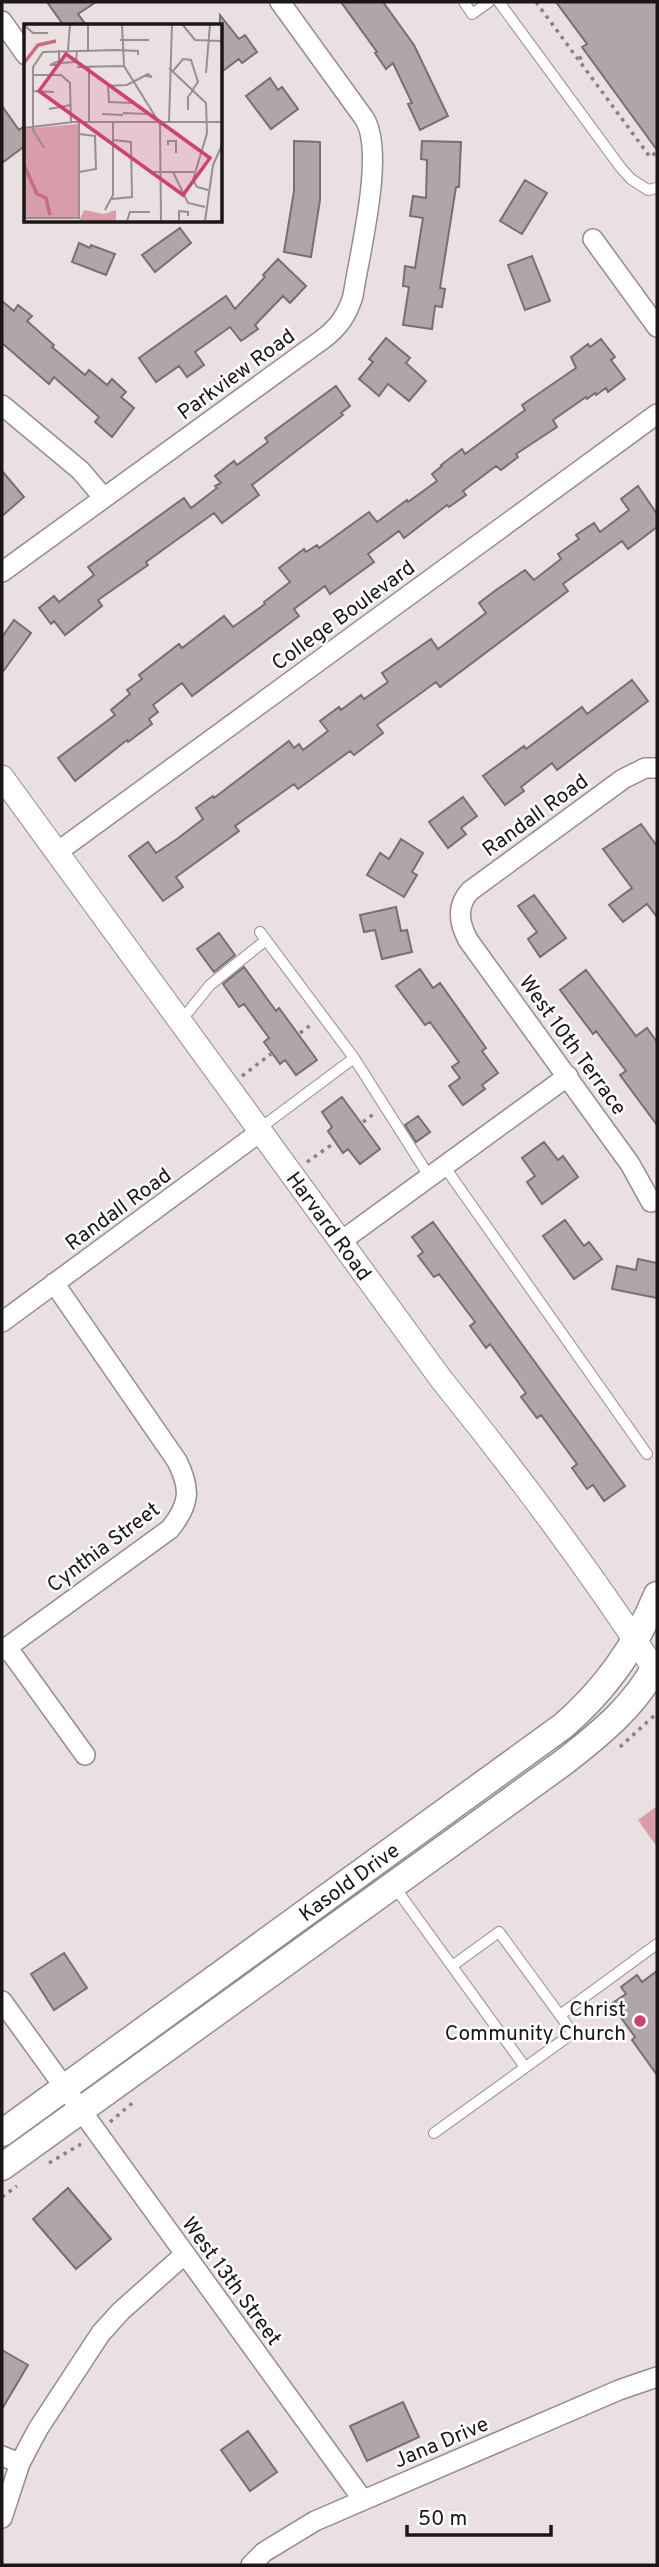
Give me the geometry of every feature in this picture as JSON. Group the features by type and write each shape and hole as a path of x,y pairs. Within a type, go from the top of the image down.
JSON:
{"main road":[{"name":"Kasold Drive","path":"2,2133 563,1726 598,1693 635,1640 657,1595"},
{"name":"Kasold Drive","path":"2,2167 591,1741 632,1701 656,1668"}],"street":[{"name":"Parkview Road","path":"2,572 323,339 343,320 353,296 373,172 372,137 364,118 280,2"},
{"path":"2,21 24,52"},
{"path":"593,239 657,327"},
{"path":"2,405 80,470 104,498"},
{"name":"College Boulevard","path":"56,853 657,414"},
{"name":"Randall Road","path":"460,915 463,900 470,891 630,774 655,767"},
{"name":"Harvard Road","path":"2,777 290,1174 441,1379 493,1443 656,1668"},
{"name":"West 10th Terrace","path":"460,915 468,940 631,1164 651,1202"},
{"path":"340,1242 568,1076"},
{"name":"Randall Road","path":"2,1322 259,1131"},
{"name":"Cynthia Street","path":"5,1649 170,1529 186,1503 184,1475 177,1461 54,1283"},
{"path":"5,1649 85,1755"},
{"name":"West 13th Street","path":"2,2001 363,2501"},
{"path":"2,2518 20,2463 38,2429 102,2333 121,2311 185,2254"},
{"name":"Jana Drive","path":"251,2565 264,2552 315,2521 619,2390 657,2377"},
{"path":"2,2456 20,2463"}],"lane":[{"path":"464,2 472,14 489,2"},
{"path":"499,2 621,169 648,190 657,188"},
{"path":"178,1020 210,985 263,936 647,1454"},
{"path":"259,1131 354,1058"},
{"path":"393,1884 525,2067"},
{"path":"434,2133 573,2033 499,1932 452,1966"},
{"path":"559,2015 657,1944"}],"path":[{"path":"536,2 650,157 657,152"},
{"path":"579,59 587,53"},
{"path":"227,1087 271,1054"},
{"path":"290,1174 334,1143"}],"shaded area":[{"path":"657,1806 657,1847 638,1820"}],"building":[{"path":"47,2 96,2 78,14 86,24 63,24"},
{"path":"341,2 383,2 414,45 448,116 420,130 408,104 412,103 393,63 386,69"},
{"path":"556,2 657,2 657,150 582,47 587,44"},
{"path":"220,15 239,39 245,35 257,52 242,63 239,59 222,72 222,24"},
{"path":"270,78 278,90 282,87 298,109 271,129 246,96"},
{"path":"2,106 19,130 24,126 24,146 2,163"},
{"path":"294,141 320,142 320,200 311,257 284,252 294,191"},
{"path":"422,141 461,142 459,187 456,187 440,288 445,289 442,307 435,306 432,329 403,325 409,287 403,286 405,266 415,268 423,218 410,216 413,196 426,198 427,160 421,159"},
{"path":"525,180 547,193 522,234 500,221"},
{"path":"180,228 191,243 155,272 142,255"},
{"path":"79,243 115,254 106,275 72,262"},
{"path":"532,256 550,301 525,310 508,265"},
{"path":"278,259 306,286 290,303 283,296 255,325 258,329 241,341 230,327 195,352 204,365 187,377 179,366 156,382 139,358 226,296 235,309"},
{"path":"2,301 14,311 18,305 32,316 27,321 85,375 89,370 107,385 112,379 126,392 121,397 134,408 112,437 95,422 99,417 54,377 49,384 2,343"},
{"path":"386,338 410,358 406,363 426,381 409,401 388,384 379,396 359,379 373,362 369,359"},
{"path":"601,339 615,357 611,360 625,379 608,392 606,388 596,395 595,393 587,399 586,397 553,420 557,427 516,454 518,457 501,470 496,466 463,491 466,495 449,507 447,505 404,538 399,531 368,554 374,562 330,594 325,586 294,609 299,616 192,696 182,683 153,705 158,712 149,719 152,724 75,781 58,758 115,715 111,710 130,694 127,690 142,679 139,675 179,644 182,648 224,616 233,627 265,604 264,602 290,582 279,568 304,549 306,552 317,545 319,548 369,512 377,522 437,481 432,474 441,465 462,449 465,454 525,410 522,405 576,368 571,357 588,344 590,347"},
{"path":"336,386 350,406 341,413 343,415 252,485 259,495 222,523 214,513 146,562 148,565 98,600 102,606 65,635 54,621 51,624 39,608 54,596 59,602 94,575 88,567 184,498 191,508 221,483 215,476 234,461 237,465 268,442 265,438"},
{"path":"2,471 24,497 2,516"},
{"path":"638,486 657,514 657,527 628,549 622,541 563,584 568,591 440,687 436,682 377,725 383,733 354,755 350,751 298,789 294,784 235,826 239,831 176,877 183,887 163,901 129,856 148,842 156,853 177,839 203,819 196,808 213,796 214,798 289,741 294,748 299,744 303,750 328,731 320,721 361,695 364,699 388,682 382,673 431,639 438,649 486,613 479,603 496,590 525,570 534,580 561,559 558,554 579,539 576,535 594,523 600,532 629,510 621,499"},
{"path":"14,620 31,633 2,673 2,637"},
{"path":"632,680 648,701 557,770 552,763 521,787 524,791 505,805 483,776 524,746 526,749 582,707 587,714"},
{"path":"463,797 477,816 461,828 466,834 448,848 429,822"},
{"path":"641,824 657,846 657,917 647,904 623,922 609,905 632,888 603,849"},
{"path":"401,839 423,853 412,872 417,875 404,897 367,875 380,853 389,859"},
{"path":"534,895 566,938 540,957 528,939 537,932 518,906"},
{"path":"396,907 401,931 407,930 412,952 382,959 375,930 364,932 360,915"},
{"path":"219,933 235,955 214,972 197,949"},
{"path":"244,967 276,1011 279,1008 317,1060 296,1075 285,1060 280,1064 264,1042 269,1038 244,1004 239,1007 223,984"},
{"path":"420,969 433,988 440,983 486,1048 482,1051 498,1073 482,1085 485,1089 463,1105 449,1086 460,1078 452,1067 459,1062 430,1022 425,1025 396,986"},
{"path":"586,970 636,1036 647,1028 657,1042 657,1125 620,1075 626,1071 596,1031 593,1034 560,990"},
{"path":"342,1097 380,1149 360,1164 348,1149 343,1153 328,1131 332,1127 322,1112"},
{"path":"418,1116 430,1132 416,1142 405,1125"},
{"path":"544,1142 558,1160 563,1156 578,1177 542,1204 527,1182 535,1176 522,1158"},
{"path":"565,1220 584,1246 589,1242 602,1259 574,1279 543,1236"},
{"path":"433,1222 625,1486 604,1501 593,1485 587,1489 572,1468 577,1464 541,1415 537,1418 521,1397 526,1393 490,1344 486,1348 470,1326 475,1322 439,1274 434,1277 418,1256 423,1252 412,1237"},
{"path":"638,1259 657,1263 657,1298 612,1289 617,1266 636,1270"},
{"path":"64,1953 87,1988 54,2010 31,1974"},
{"name":"Christ Community Church","path":"657,1971 657,2075 632,2040 635,2037 611,2004 626,1994 621,1987 637,1975 642,1982"},
{"path":"68,2188 111,2239 76,2269 33,2219"},
{"path":"2,2350 28,2365 2,2409"},
{"path":"403,2402 419,2437 367,2461 350,2426"},
{"path":"248,2431 277,2472 250,2491 221,2450"}],"place":[{"name":"Christ Community Church","path":"640,2021"}]}
